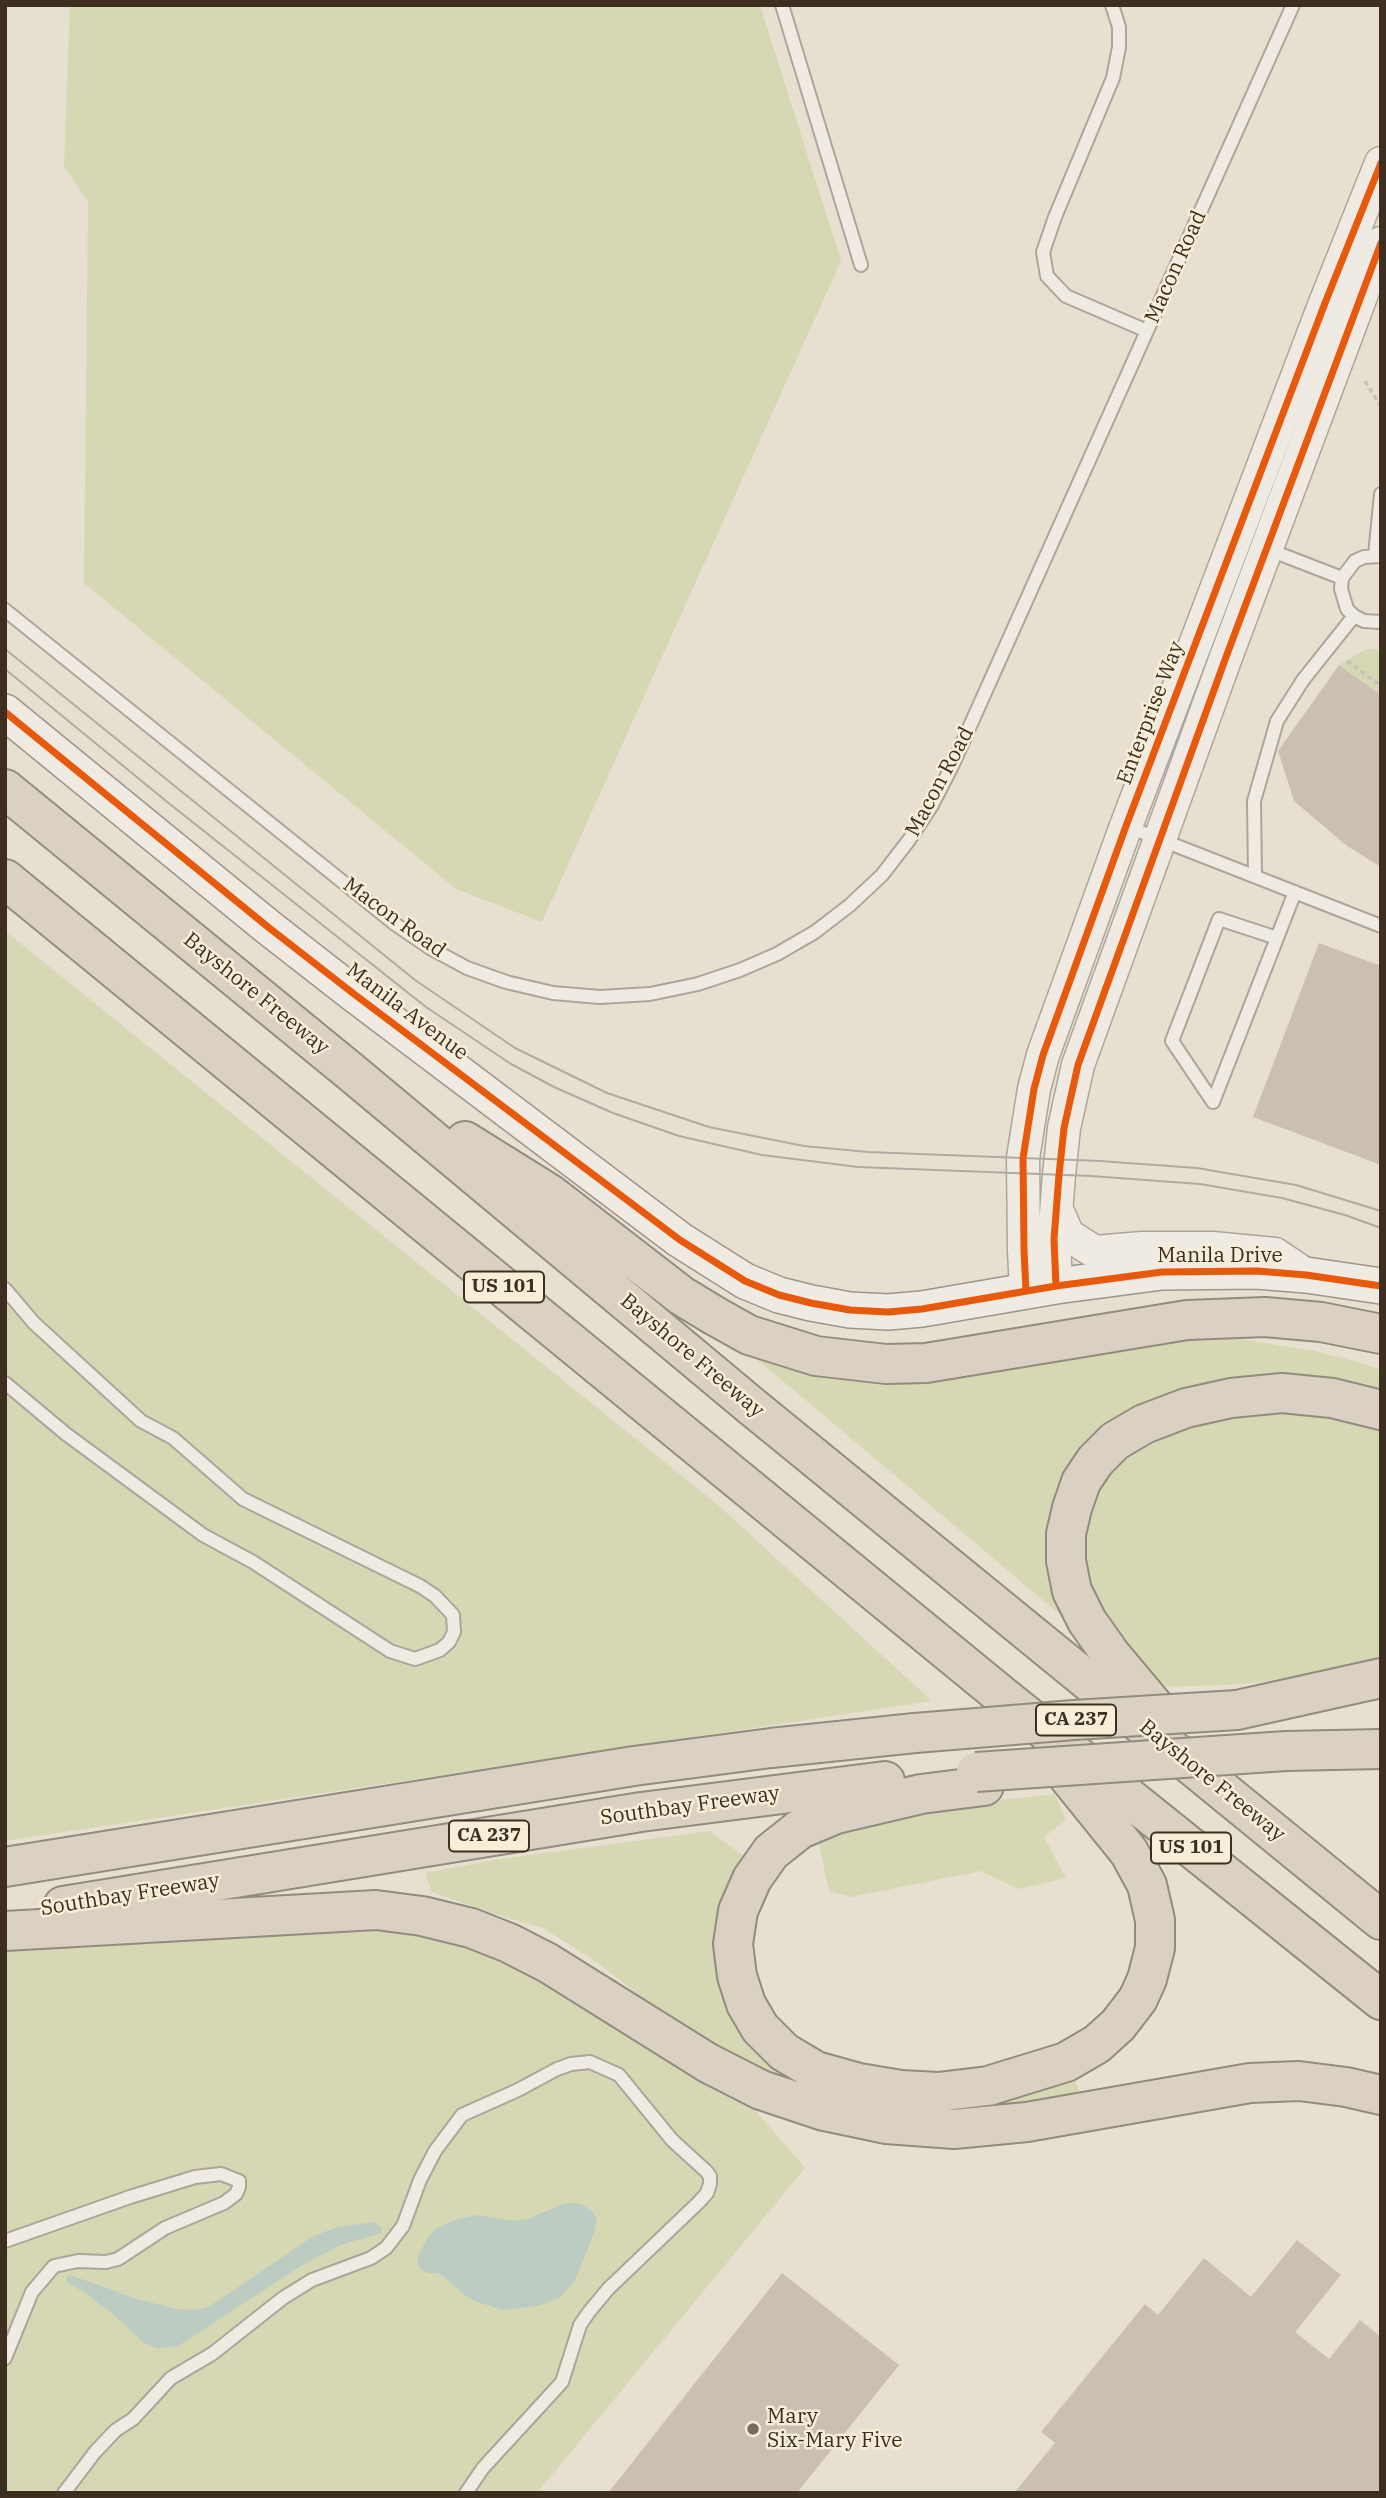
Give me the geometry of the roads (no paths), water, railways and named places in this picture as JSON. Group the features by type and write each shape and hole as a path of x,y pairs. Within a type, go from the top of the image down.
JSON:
{"highway":[{"name":"Bayshore Freeway","path":"5,789 351,1072 750,1405 1381,1920"},
{"name":"US 101","path":"5,879 1001,1695 1381,2000"},
{"path":"351,1072 550,1194 682,1296 749,1335 816,1356 851,1362 926,1363 1187,1321 1265,1317 1321,1322 1381,1335"},
{"path":"1187,1321 1311,1340 1381,1360"},
{"path":"1228,1794 1111,1655 1087,1621 1072,1591 1066,1561 1066,1534 1081,1482 1095,1461 1115,1440 1144,1424 1186,1408 1231,1398 1282,1393 1332,1398 1381,1410"},
{"path":"1237,1710 1381,1678"},
{"path":"980,1779 836,1814 800,1829 771,1852 752,1879 738,1910 733,1944 737,1976 746,2004 760,2028 784,2052 816,2071 901,2091 938,2092 988,2086 1066,2062 1097,2044 1118,2025 1138,1999 1147,1979 1155,1948 1155,1920 1147,1885 1129,1852 1108,1824 1001,1695"},
{"name":"CA 237","path":"5,1867 634,1766 771,1748 1074,1720 1381,1705"},
{"name":"Southbay Freeway","path":"5,1915 641,1812 806,1790 980,1779 1196,1756 1381,1749"},
{"path":"5,1931 376,1910 422,1916 471,1928 548,1963 708,2063 761,2090 824,2111 886,2123 954,2129 1027,2122 1250,2083 1299,2081 1381,2095"}],"main road":[{"name":"Manila Avenue","path":"5,712 268,928 680,1240 746,1281 779,1295 811,1303"},
{"name":"Manila Drive","path":"811,1303 850,1310 888,1312 1162,1272 1209,1270 1306,1275 1381,1286"}],"street":[{"name":"Enterprise Way","path":"1041,1288 1022,1174 1034,1089 1054,1021 1126,826 1380,167"},
{"path":"1041,1288 1054,1239 1064,1128 1078,1065 1159,839 1381,243"},
{"path":"1057,1210 1068,1235 1096,1252 1142,1248 1212,1248 1275,1254 1306,1275"}],"lane":[{"path":"782,5 861,265"},
{"path":"1112,5 1119,27 1119,47 1113,78 1055,217 1043,253 1048,276 1066,296 1147,331"},
{"name":"Macon Road","path":"5,610 384,915 429,948 467,968 506,982 553,993 600,997 650,994 698,984 765,960 815,932 850,905 882,875 932,805 953,764 1293,5"},
{"path":"1381,494 1378,556 1355,561 1342,578 1340,589 1342,599 1354,616 1364,621 1381,622"},
{"path":"1266,549 1342,578"},
{"path":"1255,876 1254,802 1277,721 1303,680 1354,616"},
{"path":"1126,826 1381,926"},
{"path":"1277,938 1219,919 1214,931 1172,1041 1213,1102 1295,892"},
{"path":"5,1289 34,1323 141,1421 173,1438 243,1499 420,1586 435,1596 453,1615 454,1632 449,1642 440,1650 415,1659 390,1651 253,1562 203,1535 66,1434 5,1383"},
{"path":"64,2493 95,2452 116,2430 133,2419 171,2378 212,2354 283,2298 312,2280 371,2258 386,2248 403,2226 435,2151 462,2115 518,2091 557,2069 590,2062 619,2075 672,2140 706,2171 710,2176 710,2184 707,2193 699,2202 608,2289 589,2312 580,2325 562,2382 483,2468 466,2493"},
{"path":"5,2241 195,2177 221,2174 239,2181 236,2194 223,2203 166,2228 118,2259 106,2262 71,2262 54,2266 32,2292 5,2358"}],"tram line":[{"path":"5,649 415,980 515,1048 607,1093 709,1127 804,1146 868,1152 1100,1161 1197,1168 1296,1185 1381,1211"},
{"path":"5,669 166,801 426,1007 511,1064 554,1087 613,1113 679,1136 762,1155 858,1167 1091,1176 1200,1184 1282,1198 1381,1228"}],"place":[{"name":"Mary Six-Mary Five","path":"753,2429"}]}
